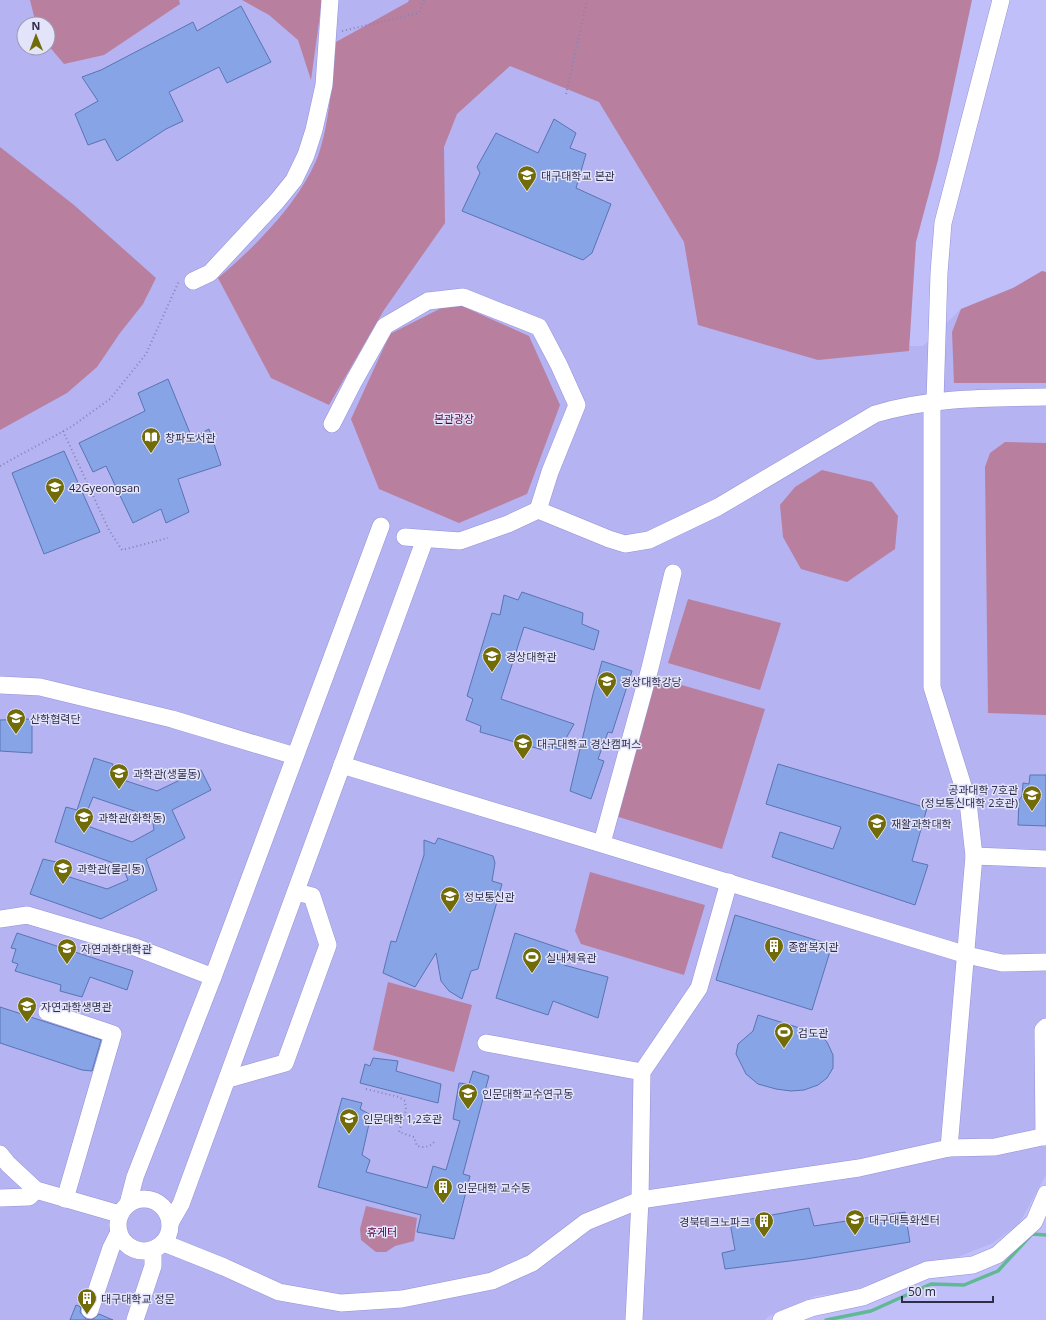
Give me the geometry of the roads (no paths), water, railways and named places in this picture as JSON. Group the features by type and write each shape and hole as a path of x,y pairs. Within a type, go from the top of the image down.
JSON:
{"street":[{"path":"187,278 210,273 277,201 294,180 306,155 314,130 324,85 330,0"},
{"path":"949,1148 967,955 974,856 968,802 932,687 934,401 939,273 943,223 1001,0"},
{"path":"332,424 385,326 428,301 463,297 539,327 559,365 577,405 550,472 538,510"},
{"path":"405,537 460,541 508,524 538,510 609,539 626,544 649,540 718,507 875,414 896,407 934,401 1046,397"},
{"path":"380,526 213,977 134,1177 117,1228 118,1234 126,1246 139,1252 158,1247 224,1267 279,1292 341,1303 402,1299 492,1281 532,1263 586,1222 640,1200 859,1168 949,1148 995,1147 1045,1137 1043,1030 1046,1027"},
{"path":"135,1320 158,1247 168,1237 170,1223 181,1204 425,538"},
{"path":"602,843 650,668 673,573"},
{"path":"0,685 40,687 172,720 295,756"},
{"path":"342,765 967,955 1002,963 1046,962"},
{"path":"974,856 984,858 1046,860"},
{"path":"634,1320 640,1200 642,1072 699,988 730,882"},
{"path":"228,1079 285,1063 328,945 312,896 296,892"},
{"path":"0,919 27,915 135,947 213,977"},
{"path":"47,1012 113,1034 66,1199"},
{"path":"486,1043 642,1072"},
{"path":"0,1154 8,1164 36,1190 66,1199 124,1209 141,1199 155,1202 165,1210 170,1223"},
{"path":"0,1198 29,1197 36,1190"},
{"path":"781,1320 811,1308 863,1297 927,1270 973,1265 997,1255 1034,1222 1046,1194"},
{"path":"90,1310 111,1248 118,1234"}],"waterway":[{"path":"826,1320 871,1311 931,1284 964,1285 998,1271 1032,1234 1046,1235"}],"place":[{"name":"대구대학교 본관","path":"527,192"},
{"name":"창파도서관","path":"151,454"},
{"name":"42Gyeongsan","path":"55,504"},
{"name":"경상대학관","path":"492,673"},
{"name":"경상대학강당","path":"607,698"},
{"name":"산학협력단","path":"16,735"},
{"name":"대구대학교 경산캠퍼스","path":"523,760"},
{"name":"과학관(생물동)","path":"119,790"},
{"name":"공과대학 7호관 (정보통신대학 2호관)","path":"1032,812"},
{"name":"과학관(화학동)","path":"84,834"},
{"name":"재활과학대학","path":"877,840"},
{"name":"과학관(물리동)","path":"63,885"},
{"name":"정보통신관","path":"450,913"},
{"name":"종합복지관","path":"774,963"},
{"name":"자연과학대학관","path":"67,965"},
{"name":"실내체육관","path":"532,974"},
{"name":"자연과학생명관","path":"27,1023"},
{"name":"검도관","path":"784,1049"},
{"name":"인문대학교수연구동","path":"468,1110"},
{"name":"인문대학 1,2호관","path":"349,1135"},
{"name":"인문대학 교수동","path":"443,1204"},
{"name":"대구대특화센터","path":"855,1236"},
{"name":"경북테크노파크","path":"764,1238"},
{"name":"대구대학교 정문","path":"87,1315"}],"park label":[{"name":"본관광장","path":"454,418"},
{"name":"휴게터","path":"382,1231"}]}
